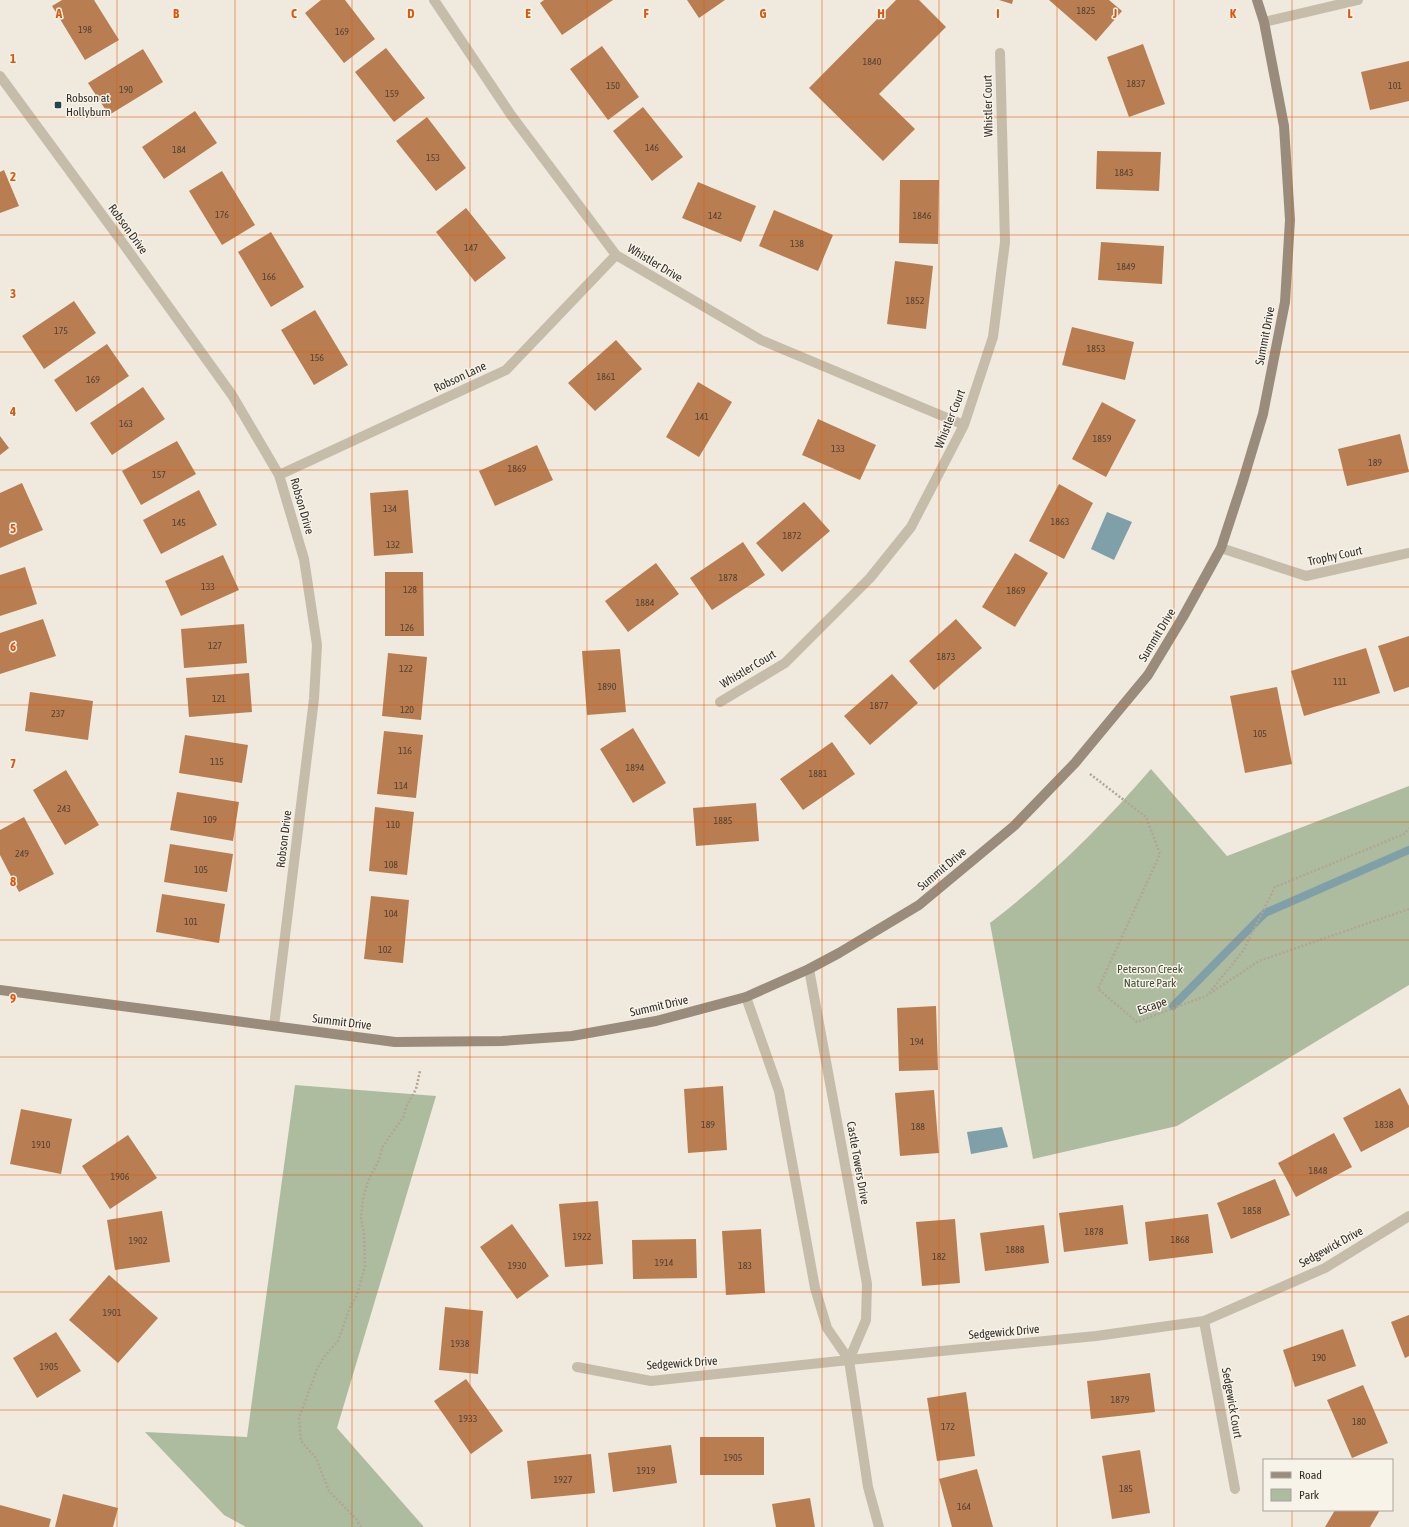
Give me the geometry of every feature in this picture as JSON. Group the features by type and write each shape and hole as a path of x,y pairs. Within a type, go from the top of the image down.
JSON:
{"main road":[{"name":"Summit Drive","path":"0,990 395,1042 502,1041 572,1036 656,1021 746,997 809,969 839,953 919,904 1014,826 1075,763 1148,675 1183,617 1221,548 1262,414 1285,302 1290,220 1284,126 1264,22 1257,0"}],"street":[{"path":"1264,22 1358,0"},
{"name":"Whistler Drive","path":"436,1 511,115 616,255 761,340 964,425"},
{"name":"Whistler Court","path":"720,702 785,663 870,578 911,528 964,425 993,337 1005,242 1000,53"},
{"name":"Robson Drive","path":"0,76 232,395 279,475 304,559 317,645 314,699 274,1026"},
{"name":"Robson Lane","path":"279,475 506,370 616,255"},
{"name":"Trophy Court","path":"1221,548 1306,576 1409,553"},
{"name":"Castle Towers Drive","path":"809,969 867,1284 866,1320 849,1360"},
{"path":"746,997 779,1092 815,1288 827,1328 849,1360 868,1487 879,1527"},
{"name":"Sedgewick Drive","path":"577,1367 651,1381 1096,1336 1204,1321 1326,1268 1409,1216"},
{"name":"Sedgewick Court","path":"1204,1321 1235,1489"}],"path":[{"name":"Escape","path":"1075,763 1146,817 1160,854 1098,989 1137,1022 1206,996 1259,961 1409,909"},
{"path":"1206,996 1243,951 1275,887 1404,834 1409,828"},
{"path":"361,1527 357,1520 329,1491 316,1458 301,1442 299,1418 317,1369 324,1357 338,1341 350,1307 358,1295 365,1266 364,1233 361,1218 363,1199 368,1181 379,1160 383,1146 404,1116 406,1107 416,1089 420,1071"}],"green space":[{"name":"Peterson Creek Nature Park","path":"1151,769 1227,856 1409,786 1409,985 1177,1126 1033,1159 990,923 1034,888 1075,850 1114,811"},
{"path":"295,1085 436,1096 337,1428 424,1527 246,1527 224,1515 145,1432 247,1437"}],"water":[{"path":"1107,512 1132,522 1114,560 1091,549"},
{"path":"1002,1127 1008,1147 971,1154 967,1132"}],"building":[{"path":"62,0 94,0 119,40 85,60 52,6"},
{"path":"321,0 345,0 375,39 344,63 305,13"},
{"path":"544,0 613,0 562,35 540,3"},
{"path":"687,0 725,0 699,18"},
{"path":"896,0 919,0 946,27 879,94 915,129 883,161 809,88"},
{"path":"999,0 1013,0 1012,4"},
{"path":"1049,0 1109,0 1122,11 1096,41"},
{"path":"1143,44 1165,104 1129,117 1107,57"},
{"path":"602,46 639,97 608,120 570,69"},
{"path":"386,48 425,98 394,122 355,72"},
{"path":"143,49 163,82 109,115 88,83"},
{"path":"1409,61 1409,101 1370,110 1361,72"},
{"path":"643,107 683,157 652,181 613,131"},
{"path":"195,111 217,143 164,179 142,147"},
{"path":"427,117 466,168 436,191 396,141"},
{"path":"1097,151 1161,152 1159,191 1096,189"},
{"path":"4,170 19,206 0,213 0,172"},
{"path":"222,171 255,225 222,245 189,191"},
{"path":"900,180 939,180 938,244 899,243"},
{"path":"698,182 756,206 741,242 682,218"},
{"path":"466,208 506,258 475,282 436,232"},
{"path":"774,210 833,235 818,271 759,246"},
{"path":"271,232 304,287 271,307 238,252"},
{"path":"1101,242 1164,246 1162,284 1098,280"},
{"path":"895,261 933,266 926,329 887,324"},
{"path":"74,301 96,333 44,369 22,336"},
{"path":"315,310 348,365 314,385 281,330"},
{"path":"1072,327 1134,342 1125,380 1062,365"},
{"path":"616,340 642,369 595,411 568,383"},
{"path":"107,344 129,376 76,412 54,380"},
{"path":"698,382 732,402 699,457 666,437"},
{"path":"143,387 165,419 112,455 90,423"},
{"path":"1102,402 1136,420 1106,477 1072,459"},
{"path":"818,419 876,445 860,480 802,455"},
{"path":"1400,434 1409,472 1347,486 1338,449"},
{"path":"0,436 9,448 0,455"},
{"path":"177,441 196,474 141,505 122,471"},
{"path":"537,445 553,480 495,506 479,471"},
{"path":"22,483 43,530 0,548 0,493"},
{"path":"1059,484 1093,503 1064,559 1029,541"},
{"path":"199,490 217,525 161,554 143,520"},
{"path":"408,490 413,553 374,556 370,493"},
{"path":"804,502 830,531 782,572 756,543"},
{"path":"743,542 765,575 712,610 690,578"},
{"path":"1015,553 1048,573 1015,627 982,607"},
{"path":"223,555 239,590 181,616 165,581"},
{"path":"656,563 679,594 628,632 605,601"},
{"path":"25,567 37,604 0,616 0,575"},
{"path":"385,572 423,572 424,636 385,636"},
{"path":"43,619 56,656 0,674 0,633"},
{"path":"956,619 982,648 934,690 909,661"},
{"path":"244,624 247,663 184,668 181,629"},
{"path":"1409,636 1409,687 1394,692 1378,646"},
{"path":"1366,648 1380,693 1304,716 1291,671"},
{"path":"620,649 626,712 587,715 582,651"},
{"path":"388,653 427,657 421,720 382,716"},
{"path":"249,673 252,712 189,717 186,678"},
{"path":"892,674 918,703 870,745 844,716"},
{"path":"1277,687 1292,764 1245,773 1230,696"},
{"path":"30,692 93,701 88,740 25,731"},
{"path":"633,728 666,783 633,803 600,749"},
{"path":"384,731 423,735 416,798 377,794"},
{"path":"185,735 248,745 242,783 179,773"},
{"path":"832,742 855,774 803,810 780,779"},
{"path":"66,770 99,825 65,845 33,790"},
{"path":"177,792 239,802 233,841 170,830"},
{"path":"756,803 759,841 696,846 693,808"},
{"path":"375,807 414,812 407,875 369,871"},
{"path":"24,817 54,874 19,892 0,855 0,830"},
{"path":"170,844 233,854 227,892 164,882"},
{"path":"162,894 225,904 219,943 156,932"},
{"path":"371,896 409,900 403,963 364,959"},
{"path":"936,1006 938,1070 899,1071 897,1008"},
{"path":"723,1086 727,1150 688,1153 684,1089"},
{"path":"1400,1088 1409,1106 1409,1127 1361,1152 1343,1118"},
{"path":"934,1090 939,1153 900,1156 895,1093"},
{"path":"21,1109 72,1119 61,1174 10,1164"},
{"path":"1334,1133 1352,1167 1296,1197 1278,1163"},
{"path":"128,1135 157,1178 110,1209 82,1166"},
{"path":"1275,1179 1290,1215 1231,1239 1217,1203"},
{"path":"598,1201 603,1264 565,1267 559,1204"},
{"path":"1123,1205 1128,1244 1064,1252 1059,1213"},
{"path":"162,1211 170,1262 115,1270 107,1220"},
{"path":"1208,1214 1213,1253 1149,1261 1145,1222"},
{"path":"955,1219 960,1283 922,1286 916,1222"},
{"path":"512,1224 549,1276 517,1299 480,1247"},
{"path":"1044,1225 1049,1263 985,1271 980,1233"},
{"path":"761,1229 765,1293 726,1295 722,1231"},
{"path":"696,1239 697,1278 633,1279 632,1240"},
{"path":"109,1275 158,1318 118,1363 69,1320"},
{"path":"445,1307 483,1311 478,1374 439,1370"},
{"path":"1409,1315 1409,1356 1405,1358 1391,1322"},
{"path":"1343,1329 1356,1366 1295,1387 1283,1350"},
{"path":"56,1332 81,1371 37,1398 13,1358"},
{"path":"1150,1373 1155,1412 1091,1419 1087,1381"},
{"path":"466,1379 503,1431 471,1454 434,1401"},
{"path":"1363,1385 1388,1443 1352,1458 1327,1400"},
{"path":"966,1392 975,1456 937,1461 927,1398"},
{"path":"700,1437 764,1437 764,1475 700,1475"},
{"path":"671,1445 677,1483 613,1492 608,1453"},
{"path":"1140,1450 1150,1513 1112,1519 1102,1456"},
{"path":"591,1454 595,1493 531,1499 527,1461"},
{"path":"977,1469 993,1527 952,1527 939,1479"},
{"path":"63,1494 118,1508 113,1527 55,1527"},
{"path":"810,1498 815,1527 776,1527 772,1504"},
{"path":"0,1505 51,1519 49,1527 0,1527"},
{"path":"1334,1511 1379,1511 1370,1527 1325,1527"}],"waterway":[{"path":"1173,1006 1265,913 1409,850"}],"place":[{"name":"Robson at Hollyburn","path":"58,105"}]}
